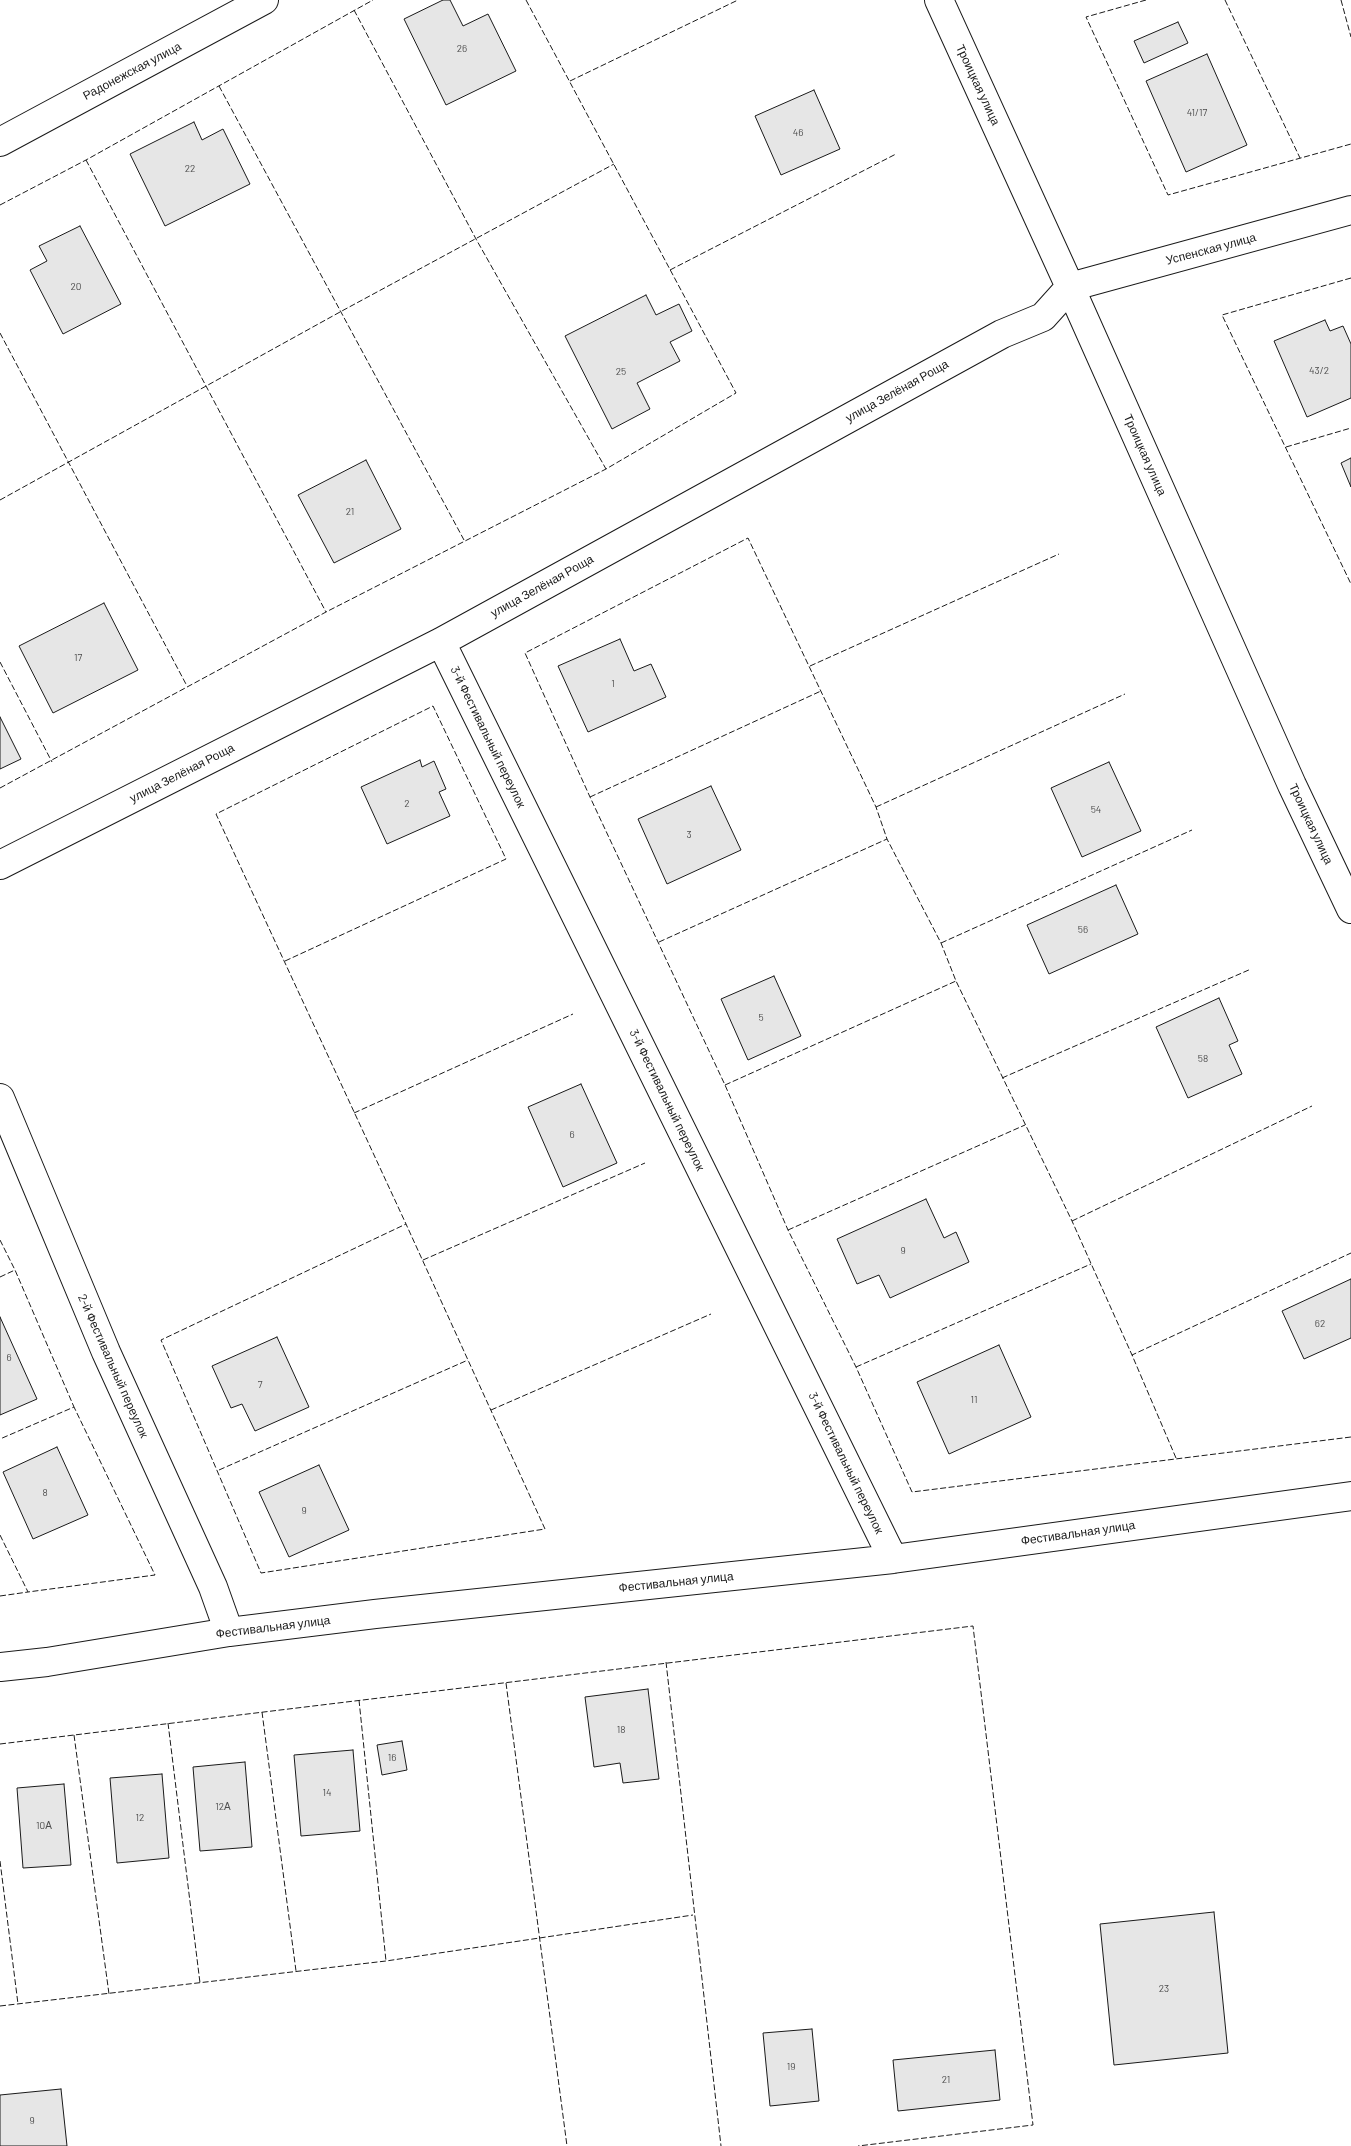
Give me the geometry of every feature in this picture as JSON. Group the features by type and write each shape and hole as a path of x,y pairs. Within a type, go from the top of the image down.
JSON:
{"street":[{"name":"Радонежская улица","path":"0,142 264,0"},
{"name":"Троицкая улица","path":"939,0 1070,287 1288,776 1351,909"},
{"name":"Успенская улица","path":"1070,287 1351,210"},
{"name":"улица Зелёная Роща","path":"0,865 441,642 994,338 1043,317 1070,287"},
{"name":"3-й Фестивальный переулок","path":"441,642 893,1559"},
{"name":"2-й Фестивальный переулок","path":"0,1098 106,1352 213,1588 229,1632"},
{"name":"Фестивальная улица","path":"0,1667 47,1662 229,1632 384,1613 893,1559 1351,1496"}],"building":[{"path":"443,0 450,0 463,26 488,14 516,71 446,105 404,19"},
{"path":"1178,22 1188,43 1144,63 1134,41"},
{"path":"1207,54 1247,145 1186,172 1146,81"},
{"path":"814,90 840,149 781,175 755,116"},
{"path":"194,122 202,140 223,129 250,184 165,226 130,154"},
{"path":"80,226 121,304 63,334 30,270 47,261 39,246"},
{"path":"646,295 656,315 679,304 692,331 670,342 680,361 637,383 650,409 612,429 565,336"},
{"path":"1325,320 1330,331 1343,326 1351,344 1351,398 1307,417 1274,341"},
{"path":"1351,458 1351,487 1341,463"},
{"path":"366,460 401,529 334,563 298,495"},
{"path":"104,603 138,670 53,713 19,646"},
{"path":"620,639 634,671 651,664 666,697 588,732 558,666"},
{"path":"0,717 21,759 0,769"},
{"path":"420,760 422,767 434,761 446,789 439,792 450,816 387,844 361,787"},
{"path":"1109,762 1141,831 1082,857 1051,788"},
{"path":"711,786 741,850 667,884 638,819"},
{"path":"1116,885 1138,934 1049,974 1027,925"},
{"path":"774,976 801,1036 748,1060 721,999"},
{"path":"1219,998 1238,1041 1229,1045 1242,1074 1188,1098 1156,1027"},
{"path":"581,1084 617,1163 563,1187 528,1107"},
{"path":"926,1199 944,1238 956,1232 969,1262 890,1298 879,1275 857,1284 837,1239"},
{"path":"1351,1279 1351,1338 1304,1359 1282,1311"},
{"path":"0,1317 37,1399 0,1415"},
{"path":"277,1337 309,1407 255,1431 242,1404 231,1408 212,1366"},
{"path":"999,1345 1031,1417 949,1454 917,1382"},
{"path":"57,1447 88,1515 33,1539 3,1472"},
{"path":"319,1465 349,1530 289,1557 259,1492"},
{"path":"648,1689 659,1779 623,1783 620,1763 594,1767 585,1697"},
{"path":"402,1741 407,1770 382,1775 377,1745"},
{"path":"353,1750 360,1831 301,1836 294,1755"},
{"path":"245,1762 252,1847 200,1851 193,1767"},
{"path":"162,1774 169,1858 117,1863 110,1778"},
{"path":"64,1784 71,1865 23,1868 17,1788"},
{"path":"1214,1912 1228,2053 1114,2065 1100,1924"},
{"path":"812,2029 819,2101 770,2106 763,2033"},
{"path":"995,2050 1000,2100 898,2111 893,2060"},
{"path":"61,2089 67,2146 0,2146 0,2095"}],"fence":[{"path":"0,205 86,160 373,0"},
{"path":"0,788 326,612 606,469 736,393 526,0"},
{"path":"570,81 738,0"},
{"path":"1146,0 1086,17 1168,195 1351,144"},
{"path":"1225,0 1300,158"},
{"path":"1341,0 1351,37"},
{"path":"354,10 476,239 606,469"},
{"path":"219,86 464,540"},
{"path":"670,270 896,154"},
{"path":"86,160 326,612"},
{"path":"0,500 340,312 614,164"},
{"path":"1351,278 1222,315 1351,584"},
{"path":"0,333 187,686"},
{"path":"1286,447 1351,428"},
{"path":"1176,1458 1072,1221 956,981 941,943 887,839 876,807 748,538 525,653 590,797 725,1085 788,1230 856,1367 912,1492 1351,1437"},
{"path":"810,666 1059,554"},
{"path":"0,662 52,762"},
{"path":"590,797 821,691"},
{"path":"876,807 1125,694"},
{"path":"285,961 506,859 433,706 216,814 406,1224 545,1529 261,1573 161,1340 406,1224"},
{"path":"941,943 1192,830"},
{"path":"659,942 887,839"},
{"path":"1002,1078 1251,969"},
{"path":"725,1085 956,981"},
{"path":"354,1113 573,1014"},
{"path":"1072,1221 1312,1106"},
{"path":"788,1230 1025,1125"},
{"path":"423,1260 645,1163"},
{"path":"0,1240 15,1270"},
{"path":"1133,1356 1351,1253"},
{"path":"856,1367 1091,1264"},
{"path":"0,1277 15,1270 74,1407 0,1439"},
{"path":"491,1410 711,1314"},
{"path":"219,1470 468,1360"},
{"path":"0,1535 28,1592 155,1575 74,1407"},
{"path":"0,1596 28,1592"},
{"path":"0,1744 973,1626 1033,2125 858,2146"},
{"path":"666,1662 721,2146"},
{"path":"506,1683 567,2146"},
{"path":"359,1700 386,1961"},
{"path":"262,1712 296,1971"},
{"path":"168,1723 200,1983"},
{"path":"74,1735 109,1994"},
{"path":"0,1861 18,2004"},
{"path":"0,2006 386,1961 693,1915"}]}
